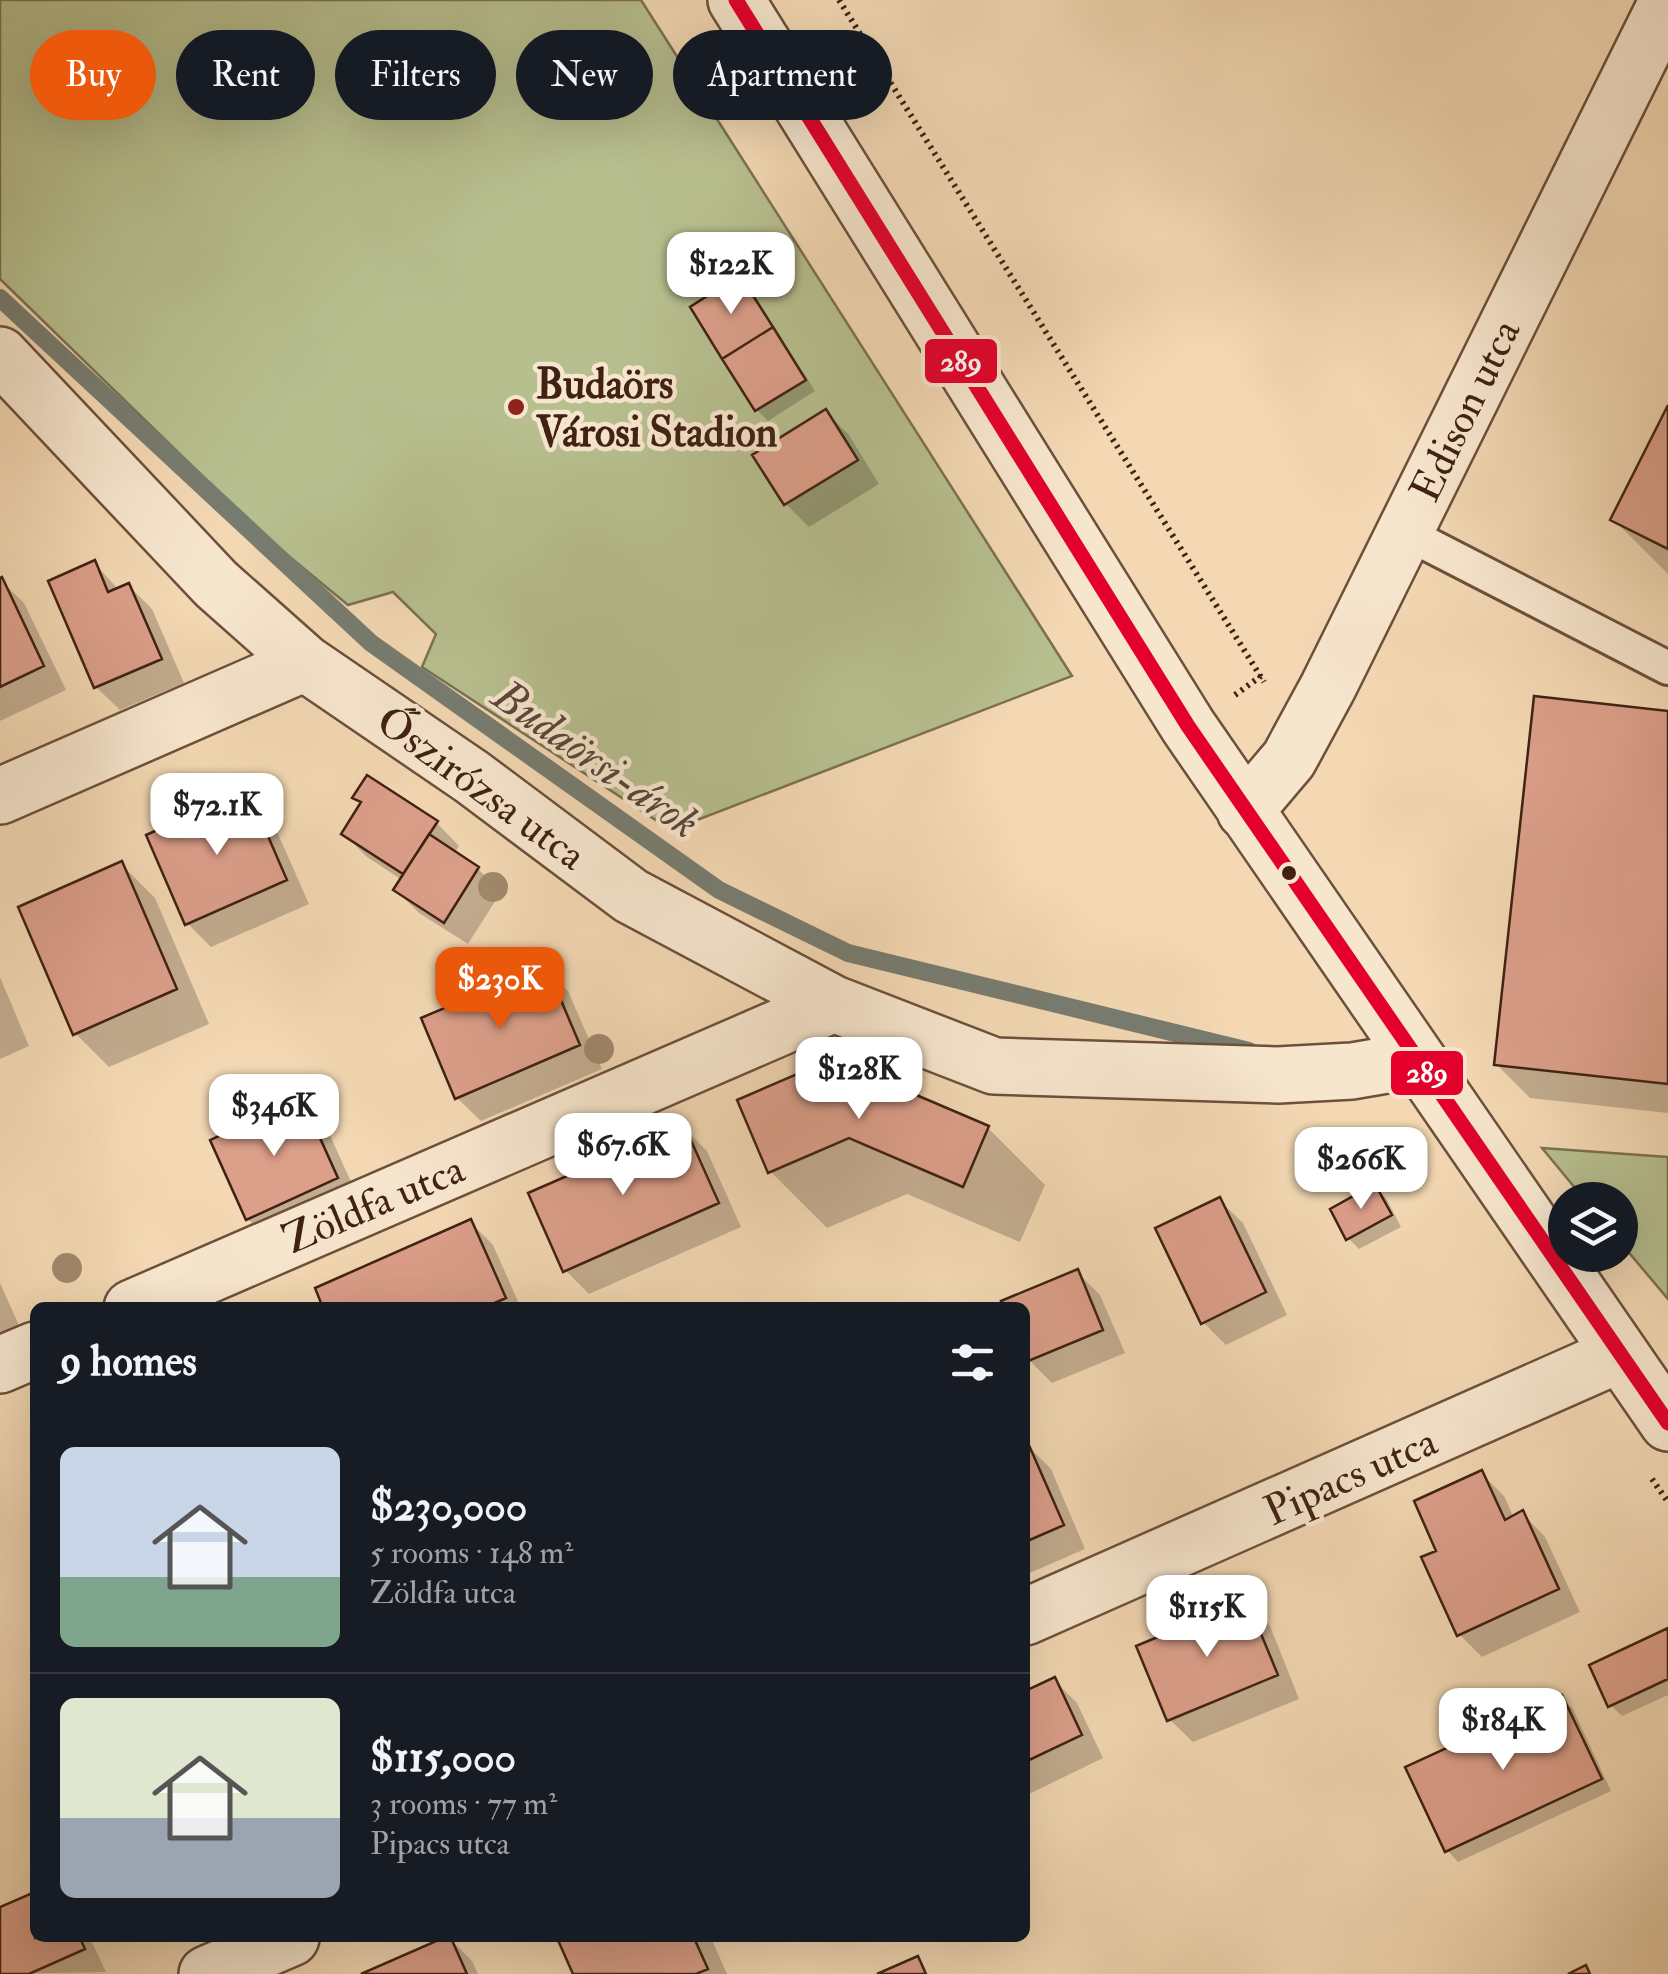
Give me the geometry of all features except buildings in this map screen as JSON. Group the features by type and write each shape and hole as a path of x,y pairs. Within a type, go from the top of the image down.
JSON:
{"street":[{"path":"736,0 1143,655 1245,811 1668,1423"},
{"name":"Edison utca","path":"1245,811 1289,759 1668,0"},
{"name":"Őszirózsa utca","path":"0,355 216,584 305,662 472,777 631,896 834,1004 994,1066 1278,1075 1352,1070 1416,1060"},
{"path":"0,796 305,662"},
{"name":"Zöldfa utca","path":"146,1302 834,1004"},
{"path":"0,1365 30,1352"},
{"name":"Pipacs utca","path":"1030,1615 1620,1354"},
{"path":"208,1974 282,1942"}],"lane":[{"path":"1404,532 1668,668"}],"path":[{"path":"839,0 1262,676 1289,759"}],"green space":[{"name":"Budaörs Városi Stadion","path":"0,0 641,0 673,50 673,120 718,120 1072,676 671,830 422,667 436,634 393,592 348,605 262,534 0,279"},
{"path":"1542,1148 1668,1157 1668,1299 1638,1263 1638,1182 1570,1182"}],"waterway":[{"name":"Budaörsi-árok","path":"0,298 371,643 719,890 848,953 1249,1051"}],"transit line":[{"name":"289","path":"736,0 1188,726 1668,1423"}],"place":[{"name":"Budaörs Városi Stadion","path":"516,407"}]}
